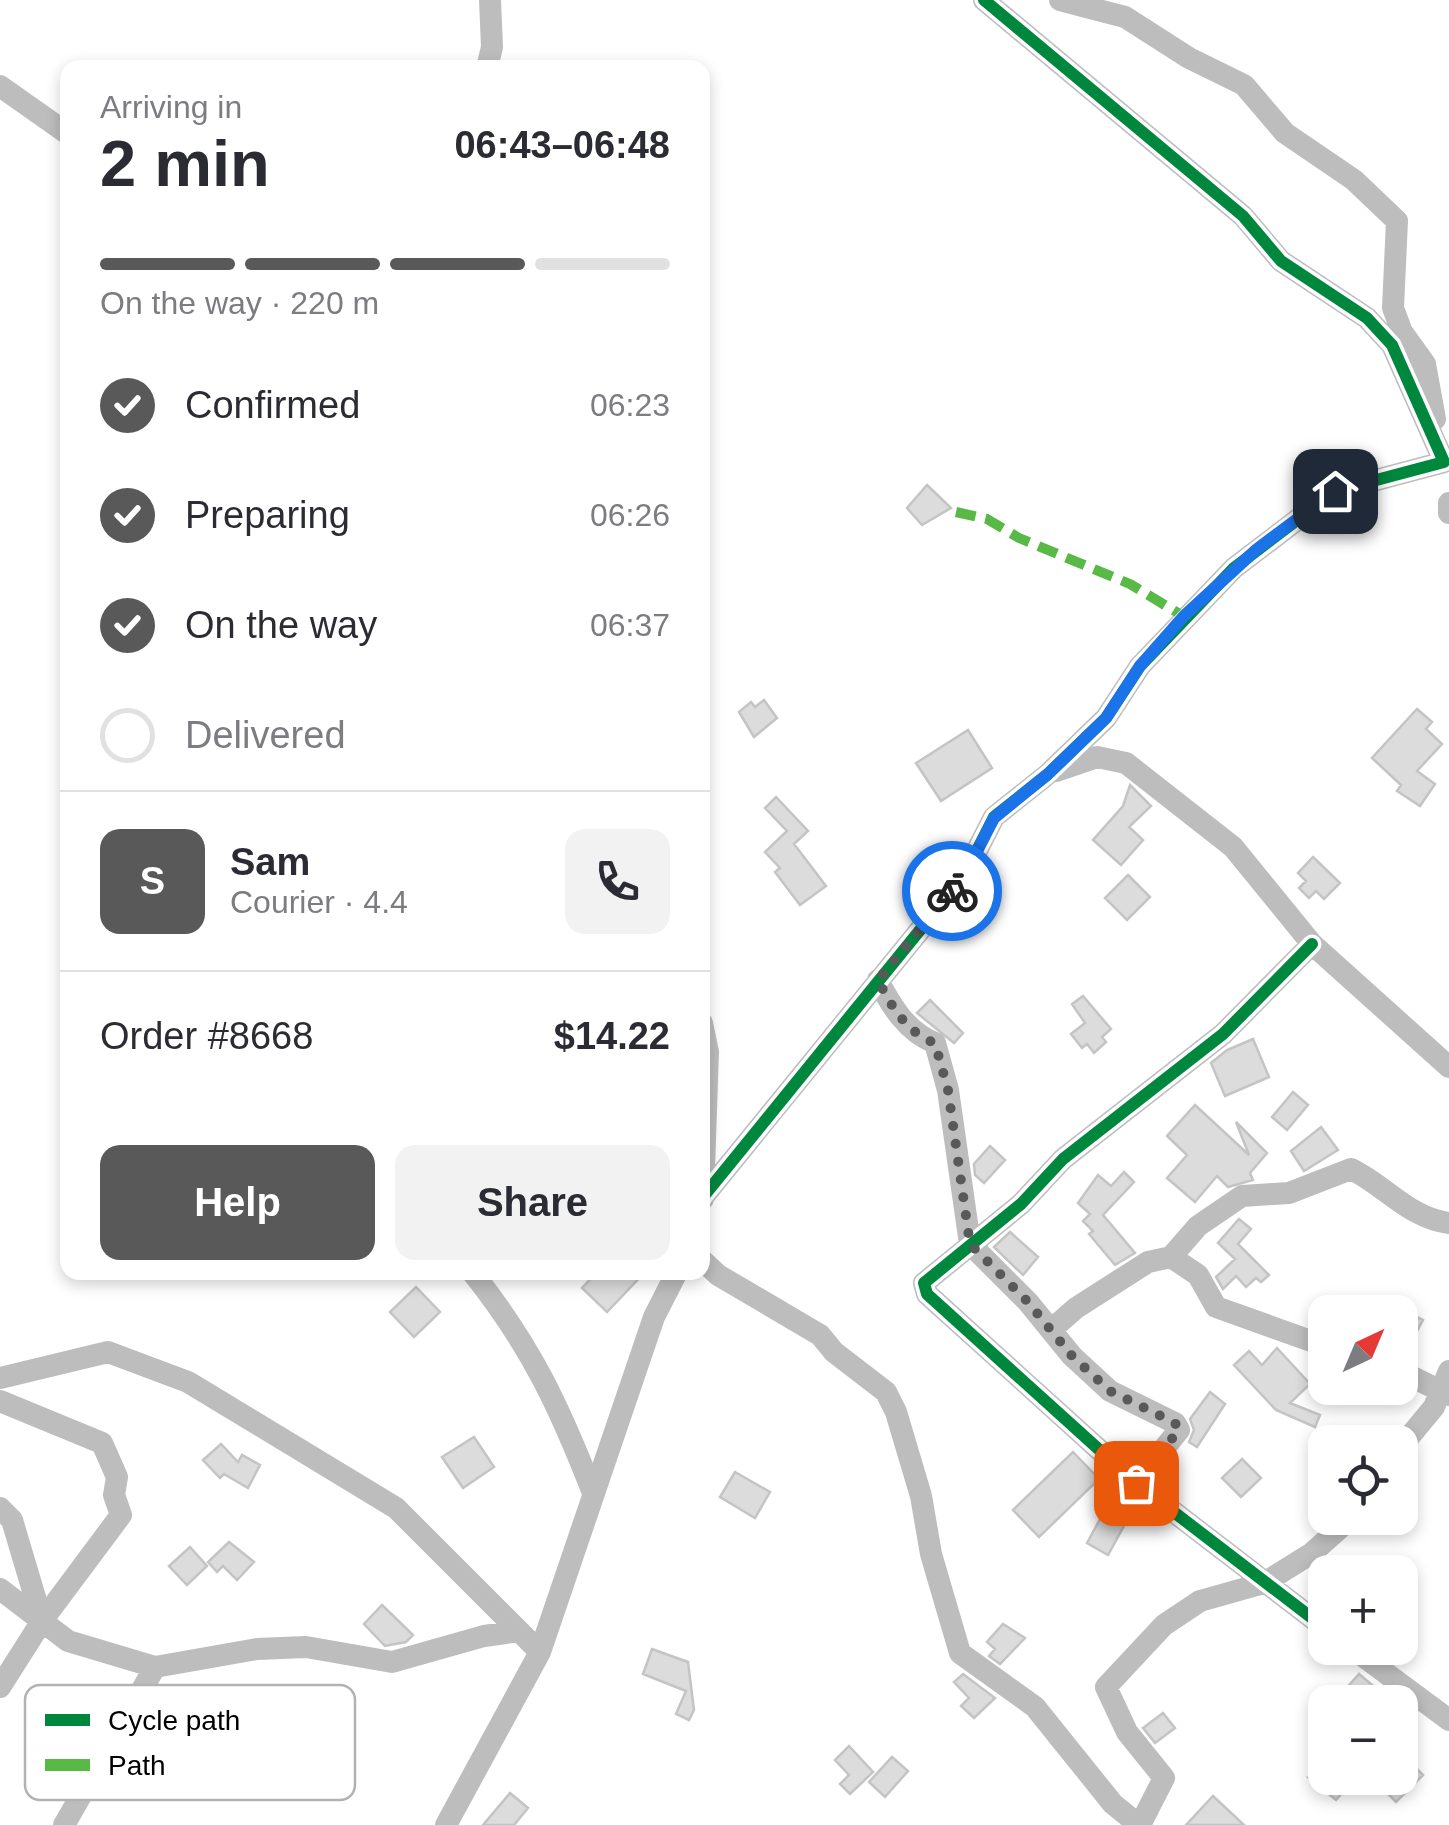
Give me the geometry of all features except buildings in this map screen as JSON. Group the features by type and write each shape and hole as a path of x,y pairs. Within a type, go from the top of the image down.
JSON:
{"street":[{"path":"490,0 490,60"},
{"path":"984,0 1244,216 1281,261 1368,318 1392,344 1444,462"},
{"path":"1060,0 1126,9 1189,58 1244,85 1285,133 1354,180 1397,221 1392,308 1402,332 1425,364 1449,486"},
{"path":"0,86 60,128"},
{"path":"710,1188 964,876 994,818 1048,774 1106,718 1140,666 1184,616 1281,529 1335,491 1444,462"},
{"path":"1449,504 1449,512"},
{"path":"1048,774 1097,757 1126,763 1234,847 1312,944 1449,1067"},
{"path":"1308,1615 1136,1483 927,1294 924,1283 932,1272 1021,1204 1063,1159 1222,1034 1312,944"},
{"path":"878,980 890,1005 918,1036 935,1043 948,1090 970,1244 1110,1391 1175,1423 1179,1430 1136,1483"},
{"path":"1051,1330 1076,1308 1148,1262 1172,1257 1198,1226 1242,1196 1288,1194 1352,1169 1376,1181 1422,1217 1449,1223"},
{"path":"1172,1257 1198,1274 1216,1307 1308,1340"},
{"path":"710,1268 820,1335 834,1352 886,1392 896,1412 921,1496 932,1554 960,1653 1035,1708 1113,1804 1140,1825 1164,1778 1127,1732 1106,1687 1164,1625 1188,1609 1238,1588 1264,1583 1312,1553 1332,1535"},
{"path":"478,1280 509,1319 556,1399 593,1493"},
{"path":"446,1825 540,1652 654,1317 673,1280"},
{"path":"0,1378 108,1352 188,1382 396,1508 540,1652"},
{"path":"1418,1377 1446,1385 1418,1426"},
{"path":"0,1401 102,1443 116,1477 114,1495 121,1515 42,1622 0,1687"},
{"path":"0,1508 12,1520 42,1622"},
{"path":"0,1588 68,1641 156,1668 257,1649 306,1647 392,1662 484,1636 519,1632"},
{"path":"1375,1665 1449,1720"},
{"path":"146,1685 156,1668"},
{"path":"64,1825 79,1800"}],"marked path":[{"path":"956,512 987,519 1019,538 1130,584 1183,616"}],"cycle path":[{"path":"710,1188 964,876 994,817 1048,774 1106,718 1140,666 1234,568 1335,491 1444,462 1392,345 1367,318 1281,261 1243,216 984,0"},
{"path":"1308,1615 1136,1483 927,1294 924,1283 1021,1204 1063,1159 1223,1034 1312,944"}],"way so far":[{"path":"952,891 878,980 890,1005 918,1036 935,1043 948,1090 970,1244 1028,1302 1072,1356 1110,1391 1175,1423 1179,1430 1136,1483"}],"route":[{"path":"952,891 994,818 1048,774 1106,718 1140,666 1184,616 1281,529 1335,491"}]}
